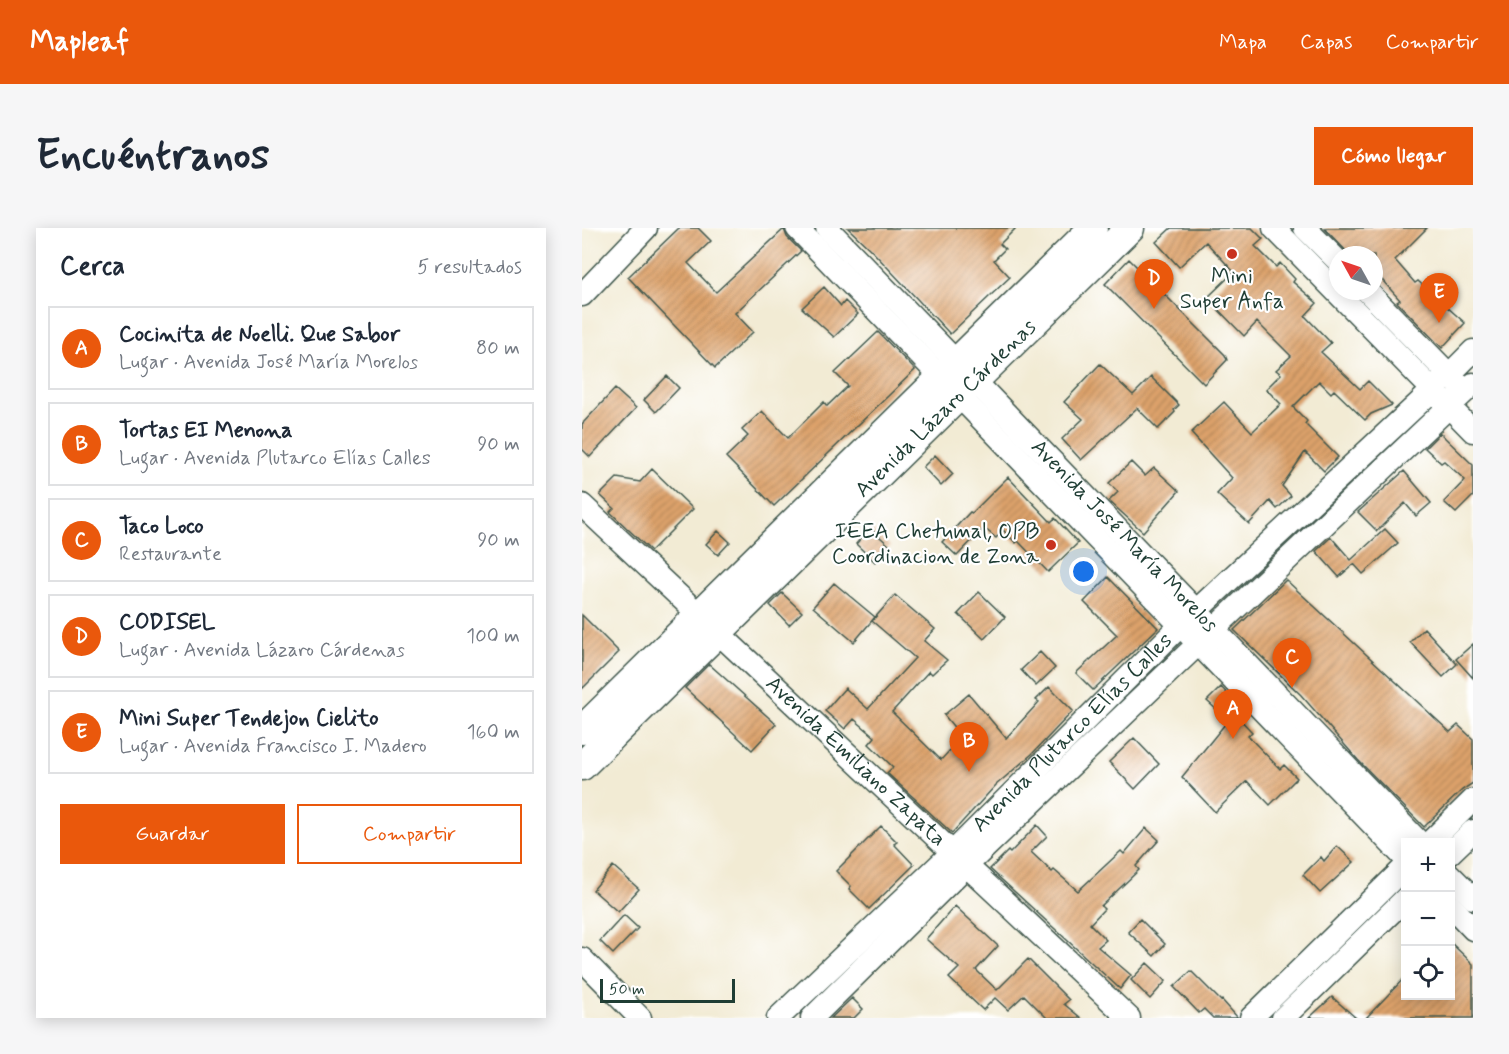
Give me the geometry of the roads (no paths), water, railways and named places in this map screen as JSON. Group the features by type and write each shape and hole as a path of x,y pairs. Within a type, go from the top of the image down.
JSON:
{"main road":[{"name":"Avenida Lázaro Cárdenas","path":"958,379 1093,228"},
{"name":"Avenida Lázaro Cárdenas","path":"582,766 707,625 958,379 1131,228"},
{"name":"Avenida Lázaro Cárdenas","path":"582,730 707,625"}],"street":[{"path":"582,295 646,228"},
{"name":"Avenida José María Morelos","path":"797,228 958,379 1188,618 1414,838"},
{"name":"Avenida José María Morelos","path":"827,228 958,379"},
{"path":"1274,228 1433,391 1465,395"},
{"path":"1305,228 1329,252"},
{"path":"1376,300 1449,375 1465,395 1473,431"},
{"name":"Avenida Plutarco Elías Calles","path":"812,1018 1188,618 1433,391 1473,351"},
{"name":"Avenida Plutarco Elías Calles","path":"778,1018 959,860 1206,636 1465,395"},
{"name":"Avenida Emiliano Zapata","path":"582,506 1129,1018"},
{"name":"Avenida José María Morelos","path":"1206,636 1401,853"},
{"path":"1435,838 1473,800"},
{"path":"1455,848 1473,831"},
{"path":"1251,1018 1401,871"},
{"path":"1455,880 1473,898"},
{"path":"1282,1018 1401,903"},
{"path":"1455,910 1473,929"},
{"path":"582,959 640,1018"}],"place":[{"name":"Mini Super Anfa","path":"1232,254"},
{"name":"CODISEL","path":"1154,309"},
{"name":"Mini Super Tendejon Cielito","path":"1439,323"},
{"name":"IEEA Chetumal, OPB Coordinacion de Zona","path":"1051,545"},
{"name":"Taco Loco","path":"1292,688"},
{"name":"Cocinita de Noelli. Que Sabor","path":"1233,739"},
{"name":"Tortas EI Menona","path":"969,772"}]}
